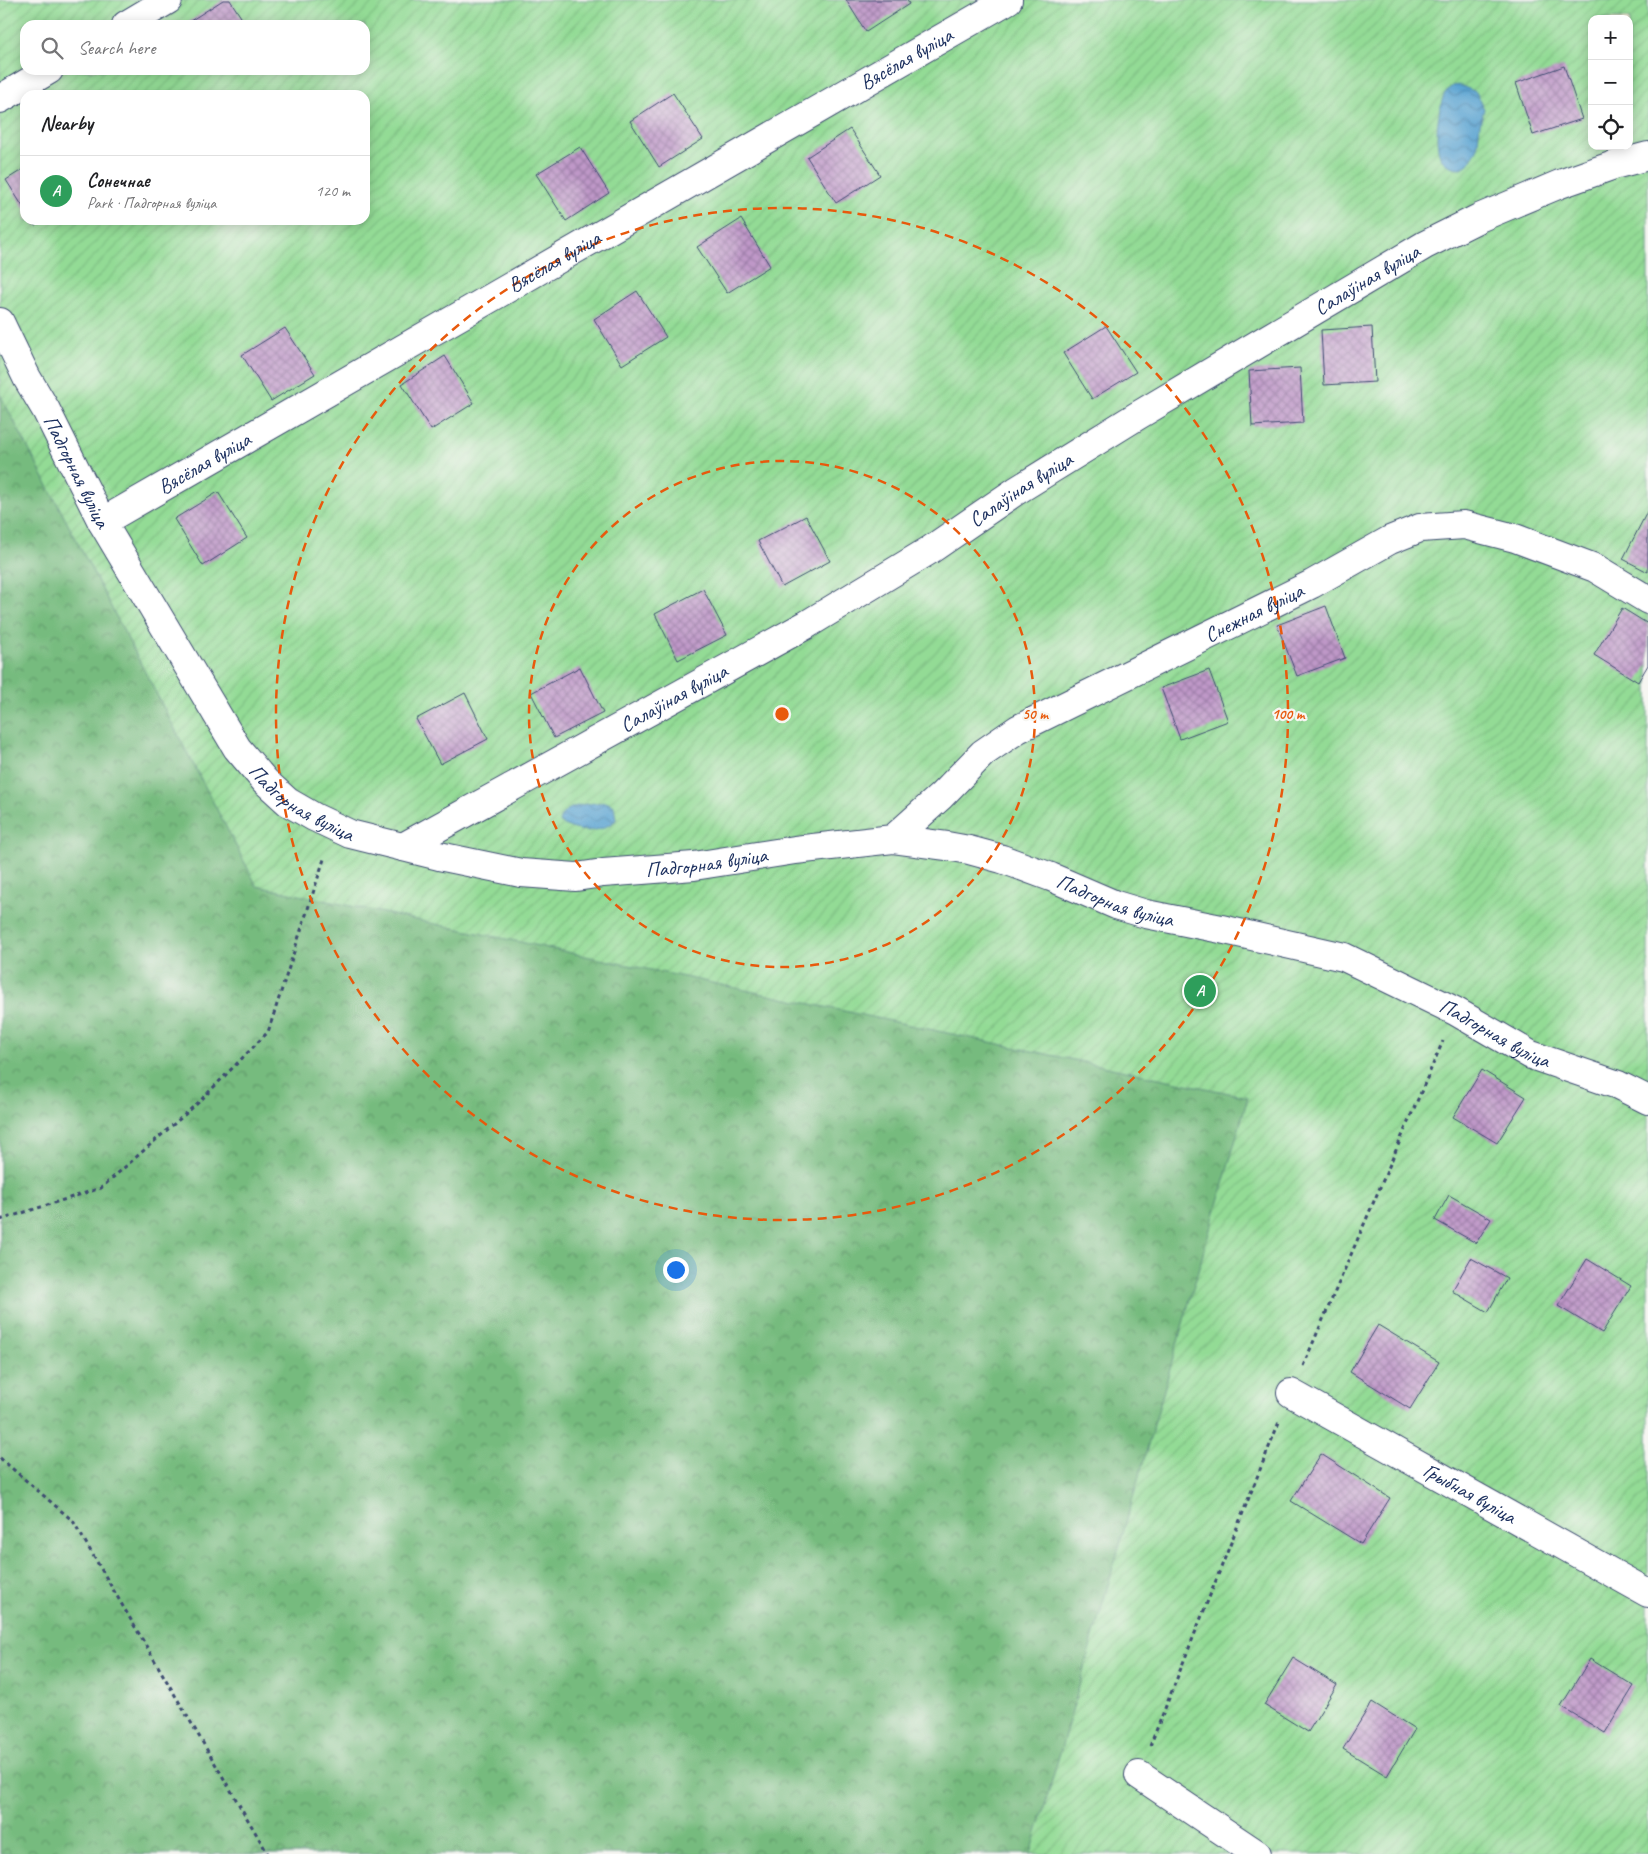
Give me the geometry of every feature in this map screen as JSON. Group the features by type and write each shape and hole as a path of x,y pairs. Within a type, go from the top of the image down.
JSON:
{"street":[{"path":"134,20 168,0"},
{"name":"Вясёлая вуліца","path":"102,522 1008,0"},
{"path":"0,99 41,75"},
{"name":"Салаўіная вуліца","path":"403,847 806,626 930,550 1016,491 1137,416 1425,245 1480,218 1560,184 1614,165 1648,156"},
{"name":"Падгорная вуліца","path":"0,322 102,522 237,748 265,781 288,802 350,834 521,873 576,877 694,866 795,850 893,840 969,850 1002,859 1051,877 1116,905 1146,914 1344,957 1456,1011 1531,1055 1618,1085 1648,1100"},
{"name":"Снежная вуліца","path":"893,840 941,796 983,753 1018,729 1312,584 1390,540 1420,528 1464,525 1515,538 1595,568 1648,600"},
{"name":"Грыбная вуліца","path":"1291,1393 1648,1593"},
{"path":"1139,1775 1257,1854"}],"path":[{"path":"0,1220 101,1188 198,1102 268,1032 334,826"},
{"path":"1139,1775 1291,1393 1456,1011"},
{"path":"0,1458 73,1522 268,1854"}],"green space":[{"path":"0,0 1648,0 1648,1854 1031,1854 1248,1097 257,886 0,394"},
{"path":"0,394 257,886 1248,1097 1031,1854 0,1854"}],"water":[{"path":"1459,85 1476,92 1484,109 1477,150 1468,164 1462,168 1453,167 1444,162 1440,157 1437,140 1438,119 1444,95 1452,86"},
{"path":"606,802 614,806 616,820 603,828 588,831 573,829 559,822 566,811 572,808 586,804"}],"building":[{"path":"223,0 230,0 243,20 192,20"},
{"path":"846,0 907,0 909,4 866,32"},
{"path":"1564,66 1582,119 1533,135 1516,83"},
{"path":"673,93 703,139 659,167 630,121"},
{"path":"850,129 880,175 836,203 807,157"},
{"path":"580,147 609,193 566,221 536,174"},
{"path":"20,171 20,202 6,180"},
{"path":"741,219 770,266 727,293 697,247"},
{"path":"637,291 666,337 622,365 594,319"},
{"path":"1106,326 1136,372 1092,399 1063,353"},
{"path":"1372,327 1375,382 1324,385 1321,330"},
{"path":"285,328 315,374 271,401 242,355"},
{"path":"445,356 474,403 431,430 402,384"},
{"path":"1300,368 1303,423 1252,426 1249,371"},
{"path":"218,492 247,538 203,566 174,519"},
{"path":"1648,510 1648,572 1623,559"},
{"path":"806,516 830,561 782,587 758,541"},
{"path":"703,589 727,635 678,660 655,614"},
{"path":"1326,606 1345,658 1297,676 1277,625"},
{"path":"1622,608 1648,624 1648,665 1638,682 1594,655"},
{"path":"580,667 603,713 554,738 531,693"},
{"path":"1209,670 1228,721 1180,739 1161,688"},
{"path":"465,693 488,739 440,764 416,719"},
{"path":"1482,1070 1526,1097 1497,1143 1453,1117"},
{"path":"1449,1195 1491,1219 1476,1243 1435,1220"},
{"path":"1471,1258 1507,1278 1488,1312 1452,1291"},
{"path":"1587,1259 1631,1286 1602,1333 1558,1306"},
{"path":"1378,1325 1439,1362 1410,1409 1350,1372"},
{"path":"1321,1454 1390,1498 1361,1544 1291,1501"},
{"path":"1293,1658 1337,1685 1308,1732 1264,1705"},
{"path":"1590,1659 1634,1686 1605,1733 1561,1706"},
{"path":"1372,1702 1415,1729 1387,1776 1343,1749"}],"place":[{"name":"Сонечнае","path":"1200,991"}]}
